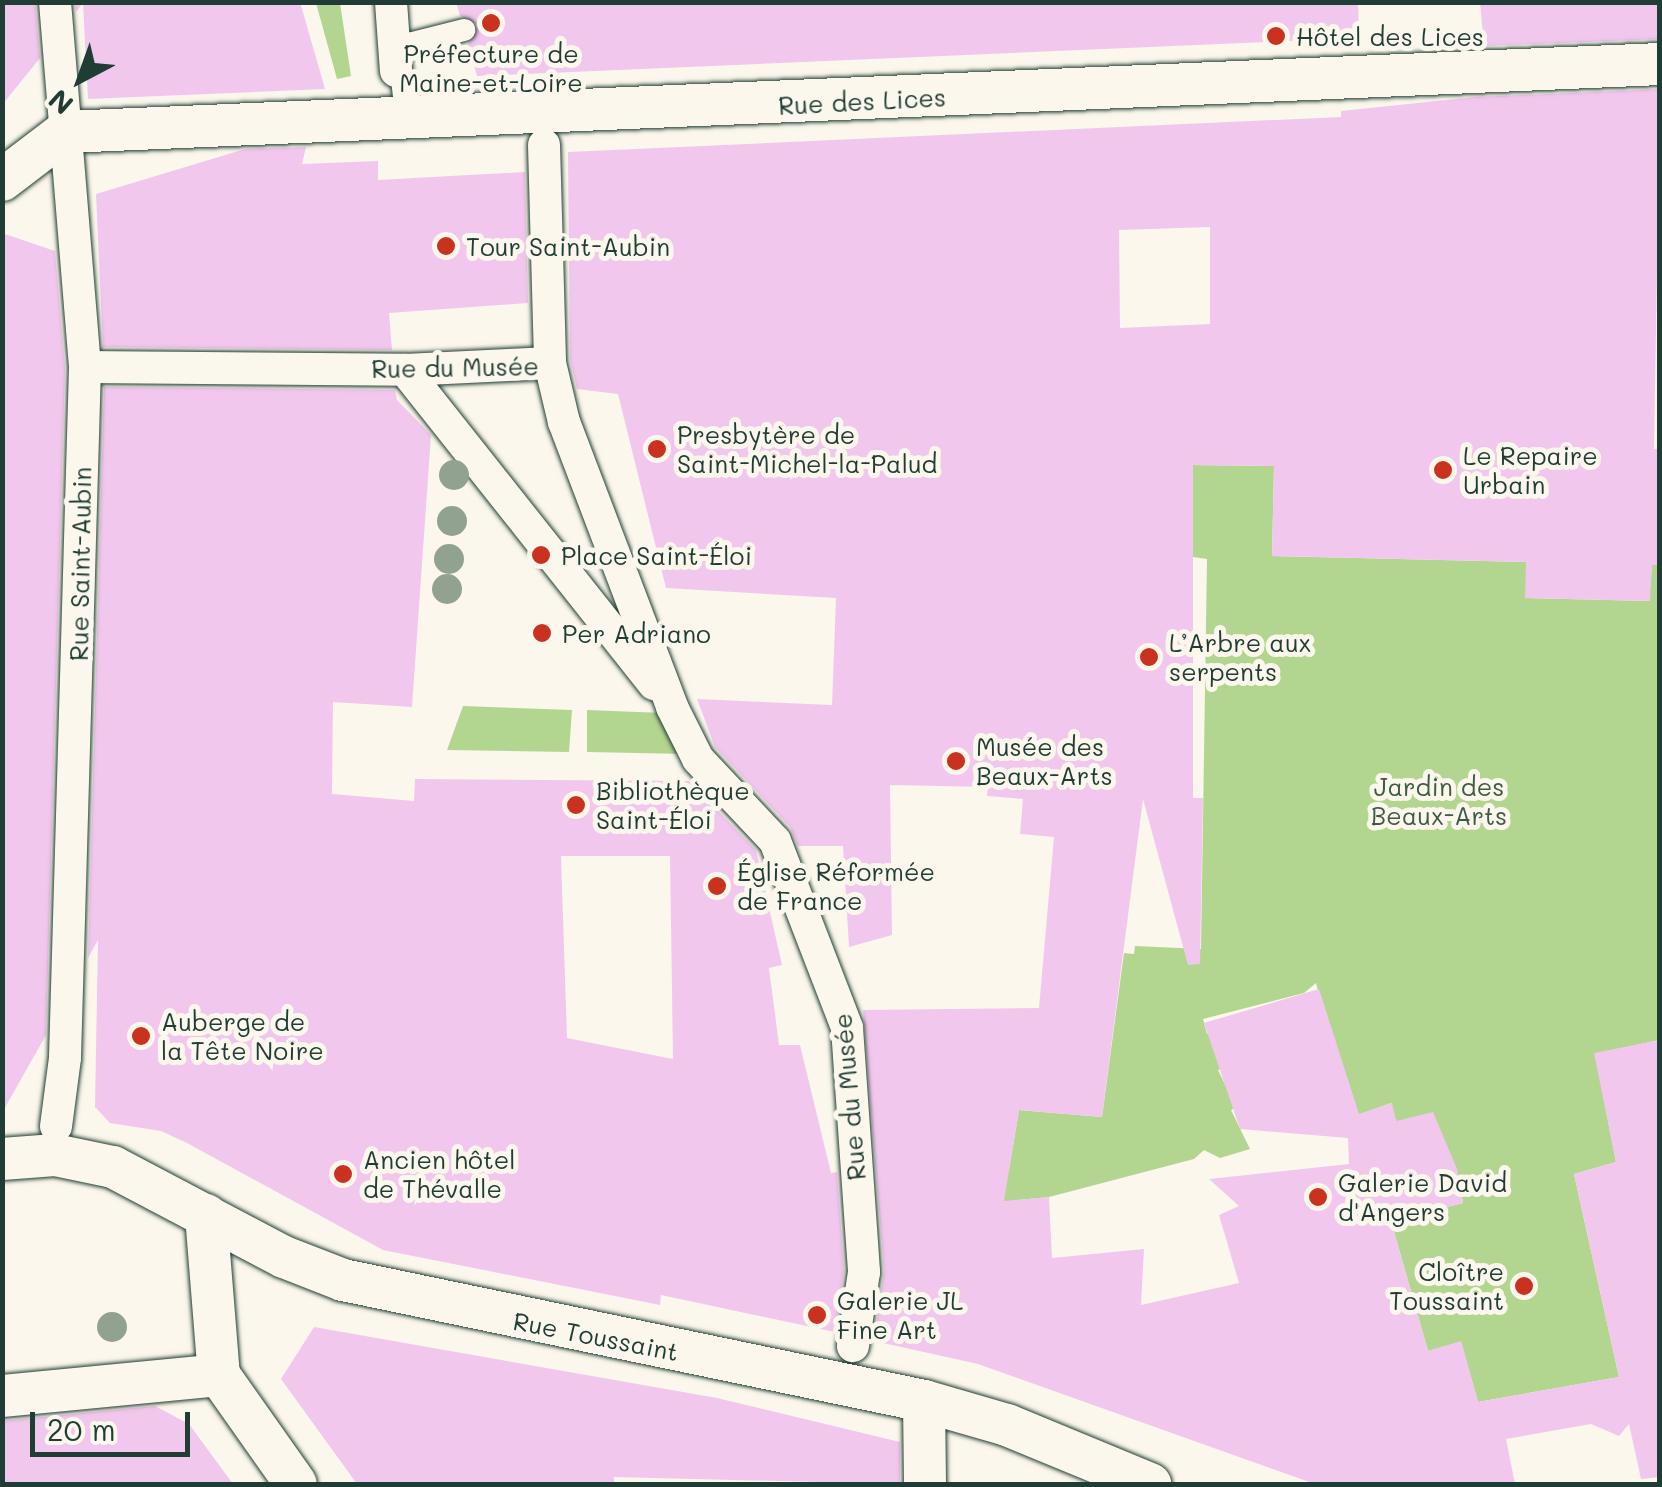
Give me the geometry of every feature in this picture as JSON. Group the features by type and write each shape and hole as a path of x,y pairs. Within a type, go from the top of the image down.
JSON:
{"street":[{"name":"Rue Saint-Aubin","path":"55,2 85,367 65,1040 56,1140"},
{"path":"391,2 396,71"},
{"name":"Rue des Lices","path":"65,132 407,122 1660,64"},
{"path":"2,180 65,132"},
{"path":"544,145 550,363"},
{"name":"Rue du Musée","path":"85,367 406,370 550,363 564,422 672,707 698,758 776,841 847,1028 864,1272 853,1346"},
{"path":"406,370 672,707"},
{"path":"2,1160 56,1140"},
{"name":"Rue Toussaint","path":"56,1140 149,1181 206,1214 343,1280 924,1401 1007,1425 1150,1484"},
{"path":"206,1214 219,1375 296,1484"},
{"path":"2,1396 219,1375"},
{"path":"924,1401 925,1484"}],"lane":[{"path":"407,122 396,71 405,47 464,30"}],"green space":[{"path":"316,3 340,3 351,76 337,79"},
{"name":"Jardin des Beaux-Arts","path":"1193,465 1274,466 1272,556 1526,562 1526,598 1649,601 1652,565 1659,565 1659,1040 1595,1054 1616,1162 1574,1174 1619,1377 1478,1402 1461,1342 1428,1351 1391,1221 1463,1203 1461,1192 1396,1121 1391,1103 1350,1118 1316,983 1304,993 1203,1019 1207,1034 1214,1032 1224,1068 1218,1070 1250,1149 1220,1158 1204,1150 1194,1159 1049,1197 990,1203 1009,1170 1019,1110 1102,1117 1124,953 1134,954 1135,946 1201,949 1207,559 1193,557"},
{"path":"463,706 572,710 569,752 447,750"},
{"path":"587,710 663,713 686,754 587,752"}],"building":[{"path":"2,2 35,2 40,58 2,105"},
{"path":"75,2 300,2 325,89 88,99 83,3 76,12"},
{"path":"456,2 1358,2 1359,38 477,76 468,44 478,25 460,16"},
{"path":"1480,2 1660,2 1660,39 1484,46"},
{"path":"1660,89 1654,449 1660,449 1660,565 1652,565 1650,601 1525,598 1526,562 1272,556 1274,466 1193,465 1193,798 1203,798 1200,964 1188,965 1143,799 1102,1117 1019,1110 1004,1201 1049,1197 1052,1258 1144,1249 1141,1305 1239,1283 1219,1215 1239,1206 1209,1179 1349,1164 1348,1138 1240,1129 1204,1023 1319,989 1359,1114 1392,1103 1396,1121 1433,1112 1457,1169 1463,1203 1391,1221 1428,1351 1461,1341 1478,1402 1619,1377 1574,1174 1616,1162 1594,1053 1660,1040 1660,1477 1641,1479 1629,1424 1619,1436 1591,1424 1506,1439 1515,1484 1315,1484 978,1364 874,1341 884,1271 863,1010 1039,1008 1054,837 1020,834 1023,799 987,796 988,787 890,785 892,935 849,947 843,846 798,846 790,827 715,747 697,699 832,705 836,598 666,588 618,394 577,389 570,360 568,152 1341,117 1341,111 1475,97","holes":["1210,227 1210,324 1120,328 1119,230"]},
{"path":"306,147 302,164 378,161 378,180 525,172 528,303 389,313 392,350 103,347 96,194 245,149"},
{"path":"2,233 55,251 65,368 46,1035 2,1113"},
{"path":"104,387 395,390 397,400 431,435 412,707 333,702 332,794 414,801 415,779 689,781 756,850 782,965 769,968 779,1045 800,1045 831,1173 837,1172 844,1271 835,1332 661,1295 660,1305 383,1250 187,1143 161,1131 110,1123 95,1107 98,940 88,958","holes":["561,856 670,856 673,1059 567,1038"]},
{"path":"314,1327 717,1398 900,1442 900,1484 614,1477 614,1484 357,1484 281,1379"},
{"path":"155,1406 189,1424 233,1484 2,1484 2,1421"}],"place":[{"name":"Préfecture de Maine-et-Loire","path":"491,23"},
{"name":"Hôtel des Lices","path":"1276,36"},
{"name":"Tour Saint-Aubin","path":"446,246"},
{"name":"Presbytère de Saint-Michel-la-Palud","path":"657,449"},
{"name":"Le Repaire Urbain","path":"1443,470"},
{"name":"Place Saint-Éloi","path":"541,555"},
{"name":"Per Adriano","path":"542,633"},
{"name":"L’Arbre aux serpents","path":"1149,657"},
{"name":"Musée des Beaux-Arts","path":"956,761"},
{"name":"Bibliothèque Saint-Éloi","path":"576,805"},
{"name":"Église Réformée de France","path":"717,886"},
{"name":"Auberge de la Tête Noire","path":"141,1036"},
{"name":"Ancien hôtel de Thévalle","path":"343,1174"},
{"name":"Galerie David d'Angers","path":"1318,1197"},
{"name":"Cloître Toussaint","path":"1524,1286"},
{"name":"Galerie JL Fine Art","path":"817,1315"}]}
